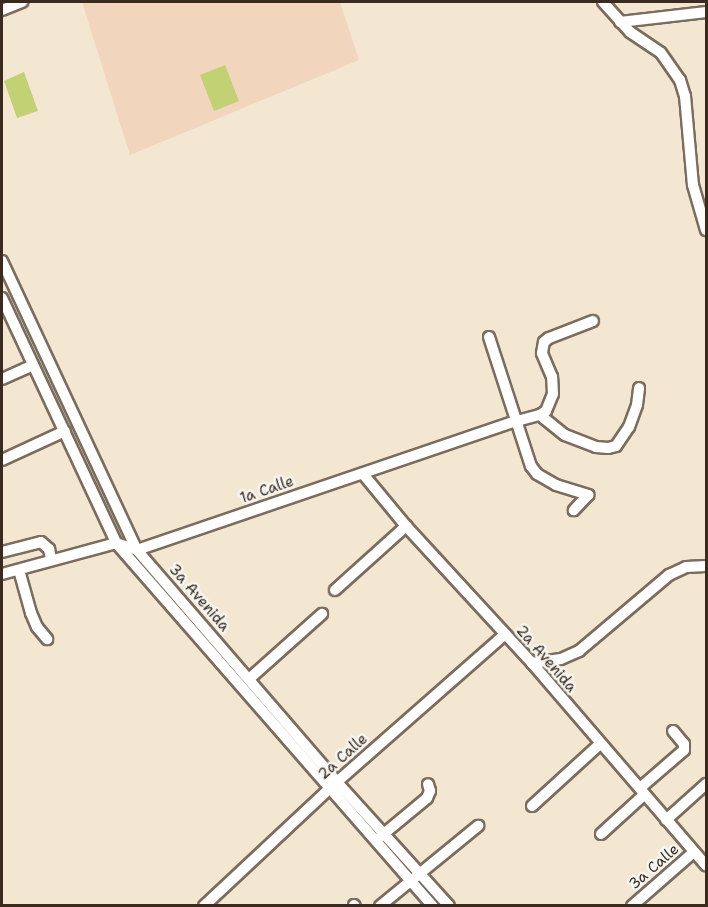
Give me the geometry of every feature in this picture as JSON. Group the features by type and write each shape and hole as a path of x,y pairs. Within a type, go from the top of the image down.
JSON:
{"street":[{"path":"2,10 22,2"},
{"path":"603,2 630,32 662,53 680,80 685,96 693,185 706,230"},
{"path":"620,22 706,12"},
{"name":"3a Avenida","path":"2,261 137,550 153,577 334,785 385,835 449,906"},
{"name":"3a Avenida","path":"2,298 116,543 153,577 249,679 374,839 433,906"},
{"path":"593,321 544,342 542,353 552,377 553,394 546,411 540,415 565,435 597,447 616,446 629,427 637,405 639,388"},
{"path":"489,337 526,453 537,474 556,485 588,495 574,510"},
{"path":"2,379 33,365"},
{"name":"1a Calle","path":"137,550 516,421 540,415"},
{"path":"2,460 65,431"},
{"name":"2a Avenida","path":"363,474 406,526 532,663 706,865"},
{"path":"335,590 406,526"},
{"path":"2,552 41,543 49,549 51,559"},
{"path":"2,574 116,543 137,550"},
{"path":"532,663 561,659 579,651 669,575 686,567 706,566"},
{"path":"19,570 31,613 37,627 47,639"},
{"path":"249,679 322,614"},
{"name":"2a Calle","path":"204,906 334,785 505,634"},
{"path":"602,834 684,750 684,744 673,730"},
{"path":"532,806 600,744"},
{"path":"374,839 385,835 427,798 430,791 428,784"},
{"path":"666,820 706,784"},
{"path":"380,906 478,826"},
{"name":"3a Calle","path":"633,906 694,852"}],"shaded area":[{"path":"82,2 340,2 359,60 130,155"}],"green space":[{"path":"225,65 239,101 214,111 200,75"},
{"path":"24,72 38,111 17,118 4,81"}]}
